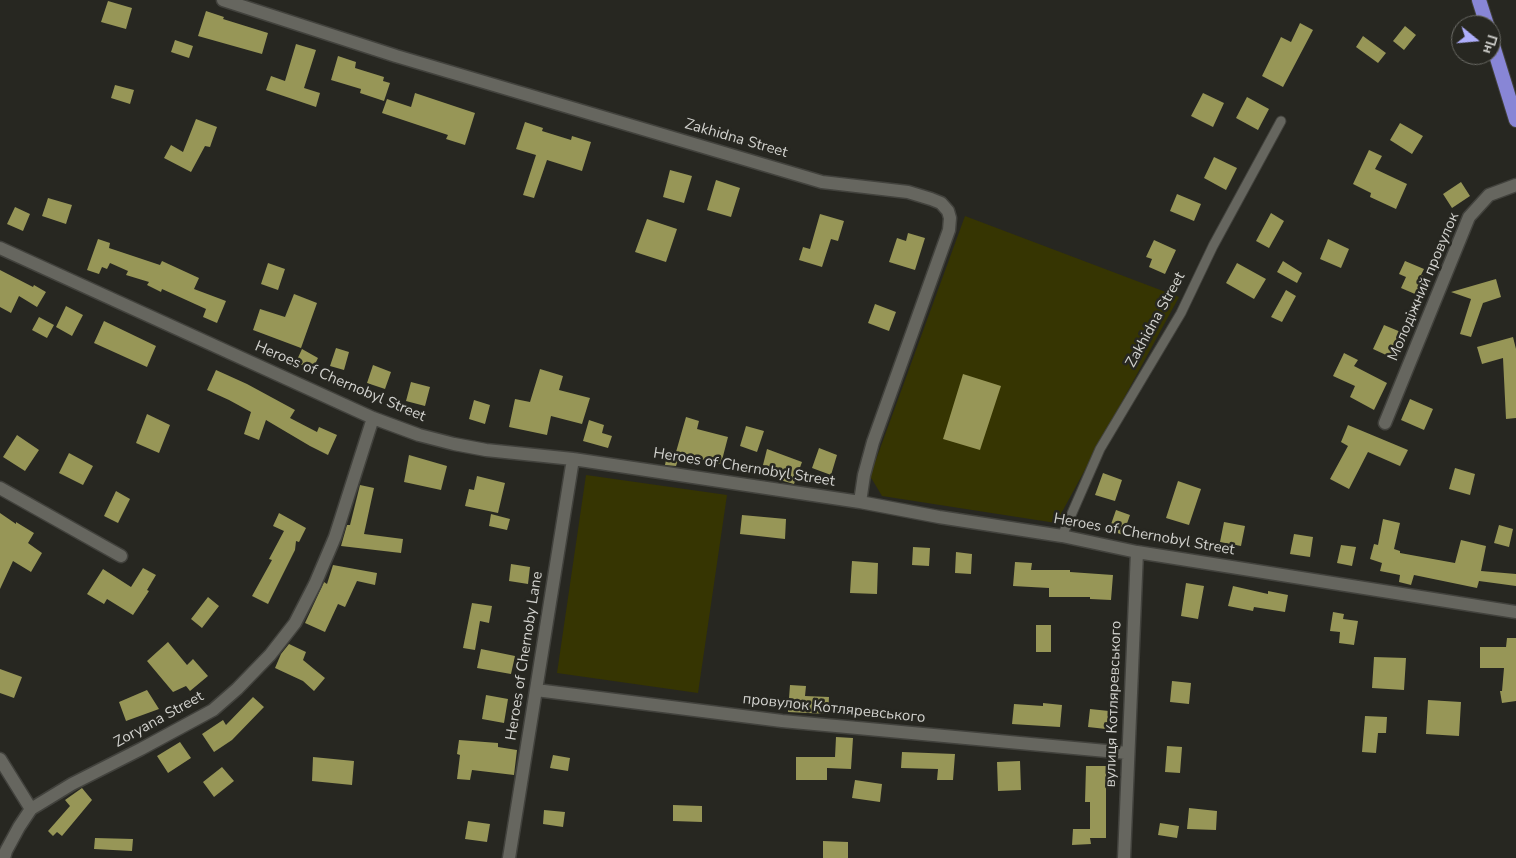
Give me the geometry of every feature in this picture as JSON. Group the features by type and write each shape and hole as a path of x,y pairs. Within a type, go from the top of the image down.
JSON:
{"highway":[{"path":"1479,0 1484,15"},
{"path":"1499,65 1516,120"}],"street":[{"name":"Zakhidna Street","path":"222,0 406,59 822,182 908,192 940,204 948,211 950,218 949,230 873,442 864,475 860,502"},
{"name":"Молодіжний провулок","path":"1385,423 1469,217 1489,195 1516,185"},
{"name":"Heroes of Chernobyl Street","path":"0,248 373,418 419,435 454,444 486,450 574,459 860,502 939,517 1062,536 1137,552 1516,612"},
{"name":"Zoryana Street","path":"4,858 19,827 31,809 72,784 213,710 237,689 270,655 295,622 315,584 335,537 373,418"},
{"name":"Heroes of Chernoby Lane","path":"509,858 574,459"},
{"path":"0,488 121,556"},
{"name":"вулиця Котляревського","path":"1124,858 1137,552"},
{"name":"провулок Котляревського","path":"536,690 782,721 1128,753"},
{"path":"0,759 31,809"}],"lane":[{"name":"Zakhidna Street","path":"1062,536 1100,449 1181,313 1213,246 1281,120"}],"shaded area":[{"path":"965,216 1179,297 1056,523 882,496 870,476"},
{"path":"586,475 727,495 698,693 557,673"}],"building":[{"path":"108,1 132,8 126,29 101,22"},
{"path":"206,11 224,17 223,19 268,33 262,54 198,36"},
{"path":"1300,23 1313,30 1283,87 1262,76 1281,37 1291,42"},
{"path":"1405,26 1416,35 1404,50 1393,41"},
{"path":"1363,36 1386,53 1378,63 1356,47"},
{"path":"175,40 193,46 189,58 171,52"},
{"path":"296,44 316,50 304,88 320,93 316,107 266,90 271,76 285,81"},
{"path":"338,56 356,62 355,68 384,77 383,81 390,83 384,101 360,93 361,89 331,80"},
{"path":"115,85 134,90 130,104 111,98"},
{"path":"415,93 475,113 465,145 446,139 448,135 382,113 387,99 411,107"},
{"path":"1203,93 1224,103 1213,127 1191,116"},
{"path":"1247,97 1269,109 1258,130 1236,118"},
{"path":"196,119 217,127 210,147 205,146 191,172 164,158 171,145 183,152"},
{"path":"525,122 543,128 542,131 571,140 572,136 591,142 582,171 547,160 534,198 523,195 536,155 516,149"},
{"path":"1400,123 1423,136 1412,154 1390,140"},
{"path":"1369,150 1382,156 1375,169 1407,184 1396,209 1370,197 1371,193 1353,184"},
{"path":"1214,157 1237,168 1226,190 1204,178"},
{"path":"670,170 692,176 684,203 663,197"},
{"path":"716,180 740,188 731,217 707,210"},
{"path":"1461,182 1470,196 1452,208 1443,194"},
{"path":"1177,194 1201,204 1194,221 1170,211"},
{"path":"48,198 72,205 66,224 42,216"},
{"path":"15,207 30,214 23,231 7,224"},
{"path":"1271,213 1284,221 1269,248 1256,241"},
{"path":"820,214 844,221 838,241 831,239 822,267 799,260 803,247 810,249"},
{"path":"647,219 677,229 666,262 635,252"},
{"path":"908,233 925,238 915,270 889,262 897,238 906,241"},
{"path":"98,239 110,243 109,248 160,265 162,261 199,278 194,289 226,301 217,323 203,317 206,309 162,289 161,292 147,285 149,282 126,275 128,271 110,263 107,269 102,267 99,274 87,270"},
{"path":"1328,239 1349,249 1341,268 1320,259"},
{"path":"1154,240 1176,250 1165,274 1149,267 1152,259 1146,257"},
{"path":"1283,261 1302,273 1297,283 1277,272"},
{"path":"1405,261 1424,269 1421,275 1430,279 1422,297 1401,288 1406,277 1399,274"},
{"path":"268,263 285,269 278,290 261,284"},
{"path":"1237,263 1266,279 1254,299 1226,283"},
{"path":"0,270 46,292 37,307 19,296 11,313 0,307"},
{"path":"1496,279 1501,297 1483,303 1471,337 1460,334 1471,299 1451,292"},
{"path":"1286,290 1296,296 1282,322 1271,317"},
{"path":"294,294 317,303 301,348 253,330 260,309 285,317"},
{"path":"875,304 896,312 889,331 868,323"},
{"path":"66,306 83,315 72,336 56,327"},
{"path":"39,317 54,325 47,338 32,330"},
{"path":"104,321 156,346 147,367 94,343"},
{"path":"1384,325 1408,335 1397,360 1373,349"},
{"path":"1513,337 1516,349 1516,418 1506,419 1503,358 1482,364 1477,347"},
{"path":"336,348 349,352 344,370 330,366"},
{"path":"302,349 318,358 312,370 296,362"},
{"path":"1344,353 1358,360 1354,366 1387,383 1374,410 1350,397 1355,386 1333,376"},
{"path":"373,365 391,372 385,389 367,383"},
{"path":"540,369 563,376 559,390 590,398 582,424 551,416 547,435 509,427 515,399 530,402"},
{"path":"216,370 247,384 295,410 290,418 317,432 319,427 337,435 328,455 266,420 259,440 244,434 251,412 207,390"},
{"path":"963,374 1001,386 980,450 943,439"},
{"path":"411,382 430,387 425,406 406,401"},
{"path":"1410,399 1433,409 1424,430 1401,420"},
{"path":"474,400 490,405 485,424 469,419"},
{"path":"147,414 170,425 159,453 136,443"},
{"path":"686,417 699,421 697,429 728,437 721,464 680,454 676,466 665,465 668,450 676,452"},
{"path":"589,420 604,425 602,433 612,436 608,448 583,441"},
{"path":"1348,425 1408,450 1400,466 1368,452 1349,489 1330,479 1348,446 1341,442"},
{"path":"746,426 764,431 757,452 740,446"},
{"path":"17,435 39,450 25,471 3,457"},
{"path":"819,448 837,455 831,475 812,468"},
{"path":"767,449 802,462 794,484 780,480 784,471 763,465"},
{"path":"69,453 93,466 83,485 59,473"},
{"path":"409,455 447,466 441,490 404,482"},
{"path":"1455,468 1475,474 1470,495 1449,489"},
{"path":"1103,473 1122,480 1115,501 1095,495"},
{"path":"477,476 505,483 498,513 465,506 469,489 474,490"},
{"path":"1178,481 1201,489 1189,525 1166,518"},
{"path":"360,485 374,488 364,534 403,539 401,553 341,546 347,525 350,525"},
{"path":"116,491 130,499 118,523 104,516"},
{"path":"1116,510 1130,515 1123,535 1109,530"},
{"path":"0,513 34,533 28,543 42,553 31,572 13,561 0,589"},
{"path":"279,513 306,528 299,542 296,541 295,550 268,604 252,596 272,560 269,559 284,531 273,526"},
{"path":"491,514 510,519 507,530 489,526"},
{"path":"742,515 786,519 785,539 740,534"},
{"path":"1383,519 1400,523 1394,549 1400,551 1400,553 1455,563 1461,540 1486,546 1481,571 1516,574 1516,586 1479,581 1477,588 1414,575 1411,585 1399,582 1400,575 1380,571 1382,563 1370,559 1374,544 1378,545"},
{"path":"1224,522 1245,526 1241,546 1220,542"},
{"path":"1499,525 1513,529 1509,547 1494,543"},
{"path":"1294,534 1313,537 1310,557 1290,554"},
{"path":"1341,545 1356,547 1352,566 1337,563"},
{"path":"913,547 930,548 929,566 912,565"},
{"path":"956,552 972,554 971,574 955,573"},
{"path":"852,561 878,563 877,594 850,593"},
{"path":"1015,562 1032,563 1031,570 1070,570 1070,572 1113,575 1111,600 1090,599 1090,597 1049,597 1049,588 1013,586"},
{"path":"511,564 530,567 528,584 509,581"},
{"path":"333,565 377,573 375,585 357,581 345,607 338,604 325,632 305,623 324,582 327,584"},
{"path":"143,568 156,575 147,590 149,591 133,615 107,599 104,604 87,594 103,569 131,587"},
{"path":"1186,583 1204,586 1198,619 1181,616"},
{"path":"1233,586 1268,594 1268,591 1288,595 1285,612 1254,607 1253,611 1228,606"},
{"path":"208,597 219,606 202,628 191,619"},
{"path":"472,603 492,606 489,623 480,621 475,650 463,648"},
{"path":"1333,612 1344,614 1343,619 1358,621 1354,645 1339,643 1340,632 1330,631"},
{"path":"1036,625 1051,625 1051,652 1036,652"},
{"path":"1507,638 1516,638 1516,701 1502,703 1500,691 1502,691 1504,668 1480,668 1480,647 1506,647"},
{"path":"168,642 187,665 193,659 208,676 190,691 186,686 173,692 147,661"},
{"path":"289,644 306,652 303,660 325,678 314,691 303,681 275,668 281,654"},
{"path":"481,649 515,656 511,674 477,668"},
{"path":"1374,657 1406,658 1404,690 1372,688"},
{"path":"0,669 22,677 14,698 0,693"},
{"path":"1172,681 1191,683 1189,704 1170,702"},
{"path":"790,685 806,686 805,696 829,697 828,714 788,712"},
{"path":"147,690 159,709 126,721 119,702"},
{"path":"486,695 508,699 504,723 482,719"},
{"path":"253,697 264,707 232,740 214,752 202,734 223,720 226,725"},
{"path":"1428,700 1461,702 1459,736 1426,734"},
{"path":"1043,703 1062,705 1060,727 1012,724 1014,704 1043,706"},
{"path":"1090,709 1109,711 1106,729 1088,727"},
{"path":"1365,716 1387,717 1386,733 1378,733 1376,753 1362,752"},
{"path":"836,737 853,738 851,769 827,768 827,780 796,780 796,757 835,757"},
{"path":"459,740 498,743 498,747 517,750 514,775 472,770 470,780 457,779 460,755 457,754"},
{"path":"180,742 191,758 168,773 157,756"},
{"path":"1167,746 1182,747 1180,773 1165,772"},
{"path":"902,752 955,754 953,780 937,780 938,769 901,768"},
{"path":"553,755 570,758 568,771 550,768"},
{"path":"313,757 354,761 352,785 312,781"},
{"path":"1020,761 1021,790 998,791 997,762"},
{"path":"1086,766 1106,766 1106,838 1090,838 1091,844 1072,845 1073,829 1090,829 1090,802 1085,802"},
{"path":"222,767 234,781 214,797 203,782"},
{"path":"855,780 882,784 880,802 852,798"},
{"path":"82,788 92,800 62,836 57,832 53,836 48,831 70,806 65,800"},
{"path":"673,805 702,806 702,822 673,821"},
{"path":"1189,808 1217,811 1216,830 1187,829"},
{"path":"544,810 565,812 563,827 543,824"},
{"path":"468,821 490,824 487,842 465,839"},
{"path":"1160,823 1179,826 1177,838 1158,835"},
{"path":"95,838 133,839 132,851 94,849"},
{"path":"823,841 848,842 848,858 823,858"}]}
